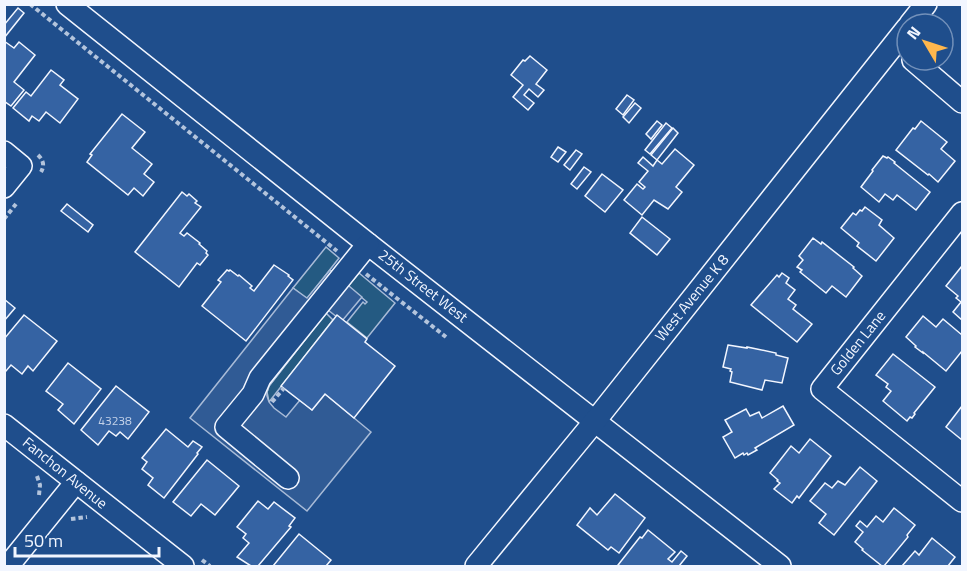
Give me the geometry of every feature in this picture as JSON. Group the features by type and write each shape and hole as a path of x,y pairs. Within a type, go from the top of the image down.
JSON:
{"street":[{"name":"25th Street West","path":"67,4 368,244 780,567"},
{"name":"West Avenue K 8","path":"476,567 895,52"},
{"path":"927,72 963,102"},
{"path":"4,152 21,166 4,187"},
{"name":"Golden Lane","path":"963,213 822,389 963,501"},
{"path":"288,478 226,427 253,394 260,378 368,244"},
{"name":"Fanchon Avenue","path":"4,425 183,567"},
{"path":"8,567 76,482"}],"path":[{"path":"30,4 446,338"},
{"path":"271,404 284,388"},
{"path":"35,472 40,485 37,500"},
{"path":"66,522 88,516 95,519"}],"shaded area":[{"path":"326,247 339,258 307,299 293,288"},
{"path":"330,270 362,297 342,321 328,310 269,386 267,396 274,408 286,417 300,400 312,410 325,394 371,432 307,511 190,418 293,288 307,298"},
{"path":"359,273 395,303 367,338 347,322 363,302 365,304 367,302 348,286"},
{"path":"326,313 333,320 269,402 267,392 269,386"}],"building":[{"path":"18,8 24,13 4,38 4,25"},
{"path":"4,41 14,48 19,42 35,55 14,82 24,90 11,106 4,101"},
{"path":"530,56 547,70 536,84 544,90 538,97 529,89 524,95 534,103 528,110 513,97 523,85 511,75 523,60 525,61"},
{"path":"51,70 64,80 60,85 78,99 60,123 46,112 39,121 32,116 29,121 13,108 26,92 31,96"},
{"path":"627,95 634,100 623,115 616,109"},
{"path":"635,103 641,108 629,123 623,117"},
{"path":"122,114 145,132 132,148 152,164 144,174 154,182 143,196 134,188 128,195 87,162 92,155 90,154"},
{"path":"657,121 662,125 651,139 646,134"},
{"path":"921,121 947,142 941,149 955,161 938,182 896,150"},
{"path":"666,123 672,128 650,154 645,150"},
{"path":"673,128 678,133 657,160 651,155"},
{"path":"558,147 566,152 558,162 551,157"},
{"path":"675,149 694,165 676,187 682,192 668,209 654,200 642,215 624,200 637,184 643,189 645,187 639,182 648,171 638,163 643,157 653,166 657,160 662,164"},
{"path":"576,150 582,154 570,170 564,165"},
{"path":"883,156 895,162 930,192 916,210 897,195 893,200 885,194 879,202 861,187"},
{"path":"584,167 591,172 577,189 571,184"},
{"path":"602,174 623,190 605,212 585,196"},
{"path":"182,192 187,196 189,194 201,207 180,233 184,236 187,233 200,243 208,255 200,265 197,263 179,287 135,252"},
{"path":"67,204 93,225 88,232 61,211"},
{"path":"865,207 882,220 879,225 894,238 876,261 857,246 859,243 841,228 853,213 856,215"},
{"path":"642,217 670,239 657,255 630,233"},
{"path":"813,238 821,244 822,242 862,276 846,297 832,286 826,293 797,267 803,260 799,256"},
{"path":"274,265 293,280 246,341 202,306 221,282 218,280 227,270 239,275 252,286 250,288 254,291"},
{"path":"962,266 962,320 953,312 961,302 956,298 958,296 946,286"},
{"path":"782,273 789,278 786,283 795,290 788,299 796,305 793,309 812,324 797,342 751,305 777,275 779,277"},
{"path":"4,299 15,308 4,321"},
{"path":"24,315 57,341 33,371 28,366 22,374 11,365 6,371 4,369 4,339"},
{"path":"337,315 395,366 354,418 325,394 312,410 281,386"},
{"path":"923,316 936,327 943,319 962,335 962,351 946,371 906,337"},
{"path":"728,345 776,353 776,355 788,358 782,383 765,380 762,390 730,382 731,369 723,367"},
{"path":"893,354 935,387 912,418 910,417 907,421 883,401 891,391 886,387 888,384 876,375"},
{"path":"68,363 101,389 74,424 58,410 63,404 46,391"},
{"path":"116,386 149,412 128,439 120,432 116,436 109,431 98,445 81,430"},
{"path":"783,406 794,425 755,448 757,450 748,455 743,453 735,458 723,437 732,432 725,420 746,409 750,416 759,412 762,418"},
{"path":"962,406 962,440 946,427"},
{"path":"166,429 188,447 193,441 202,447 164,498 148,485 153,478 142,469 147,462 142,458"},
{"path":"810,439 831,456 799,498 797,496 792,503 774,489 780,483 770,473 791,446 799,453"},
{"path":"207,460 239,486 215,515 201,504 191,516 173,502"},
{"path":"860,467 877,481 834,535 819,523 826,514 810,501 825,483 832,488 838,481 845,485"},
{"path":"615,494 645,518 619,553 611,547 608,550 577,525 590,508 597,515"},
{"path":"258,501 268,509 274,502 295,518 289,526 291,527 258,566 251,566 237,557 249,543 243,538 246,534 237,527"},
{"path":"894,508 915,525 907,535 908,537 882,566 855,542 863,532 856,526 860,521 867,527 876,516 883,522"},
{"path":"648,530 675,552 668,559 672,562 681,551 687,556 679,566 618,565"},
{"path":"299,534 331,560 326,566 273,566"},
{"path":"932,538 955,557 948,566 902,566 915,551 919,555"}]}
